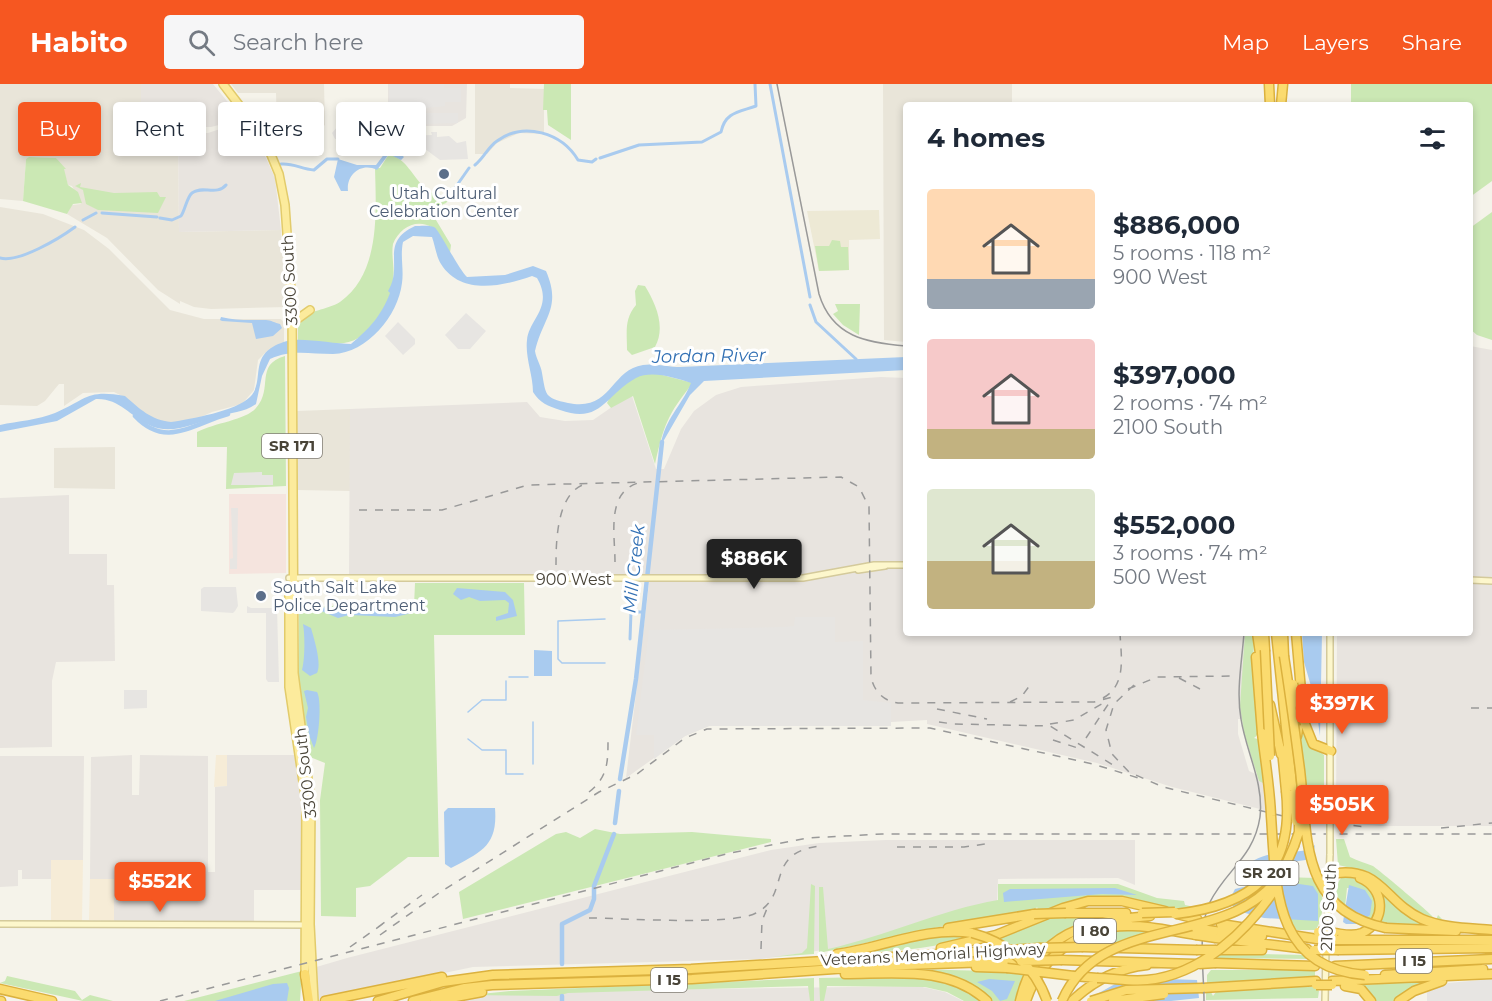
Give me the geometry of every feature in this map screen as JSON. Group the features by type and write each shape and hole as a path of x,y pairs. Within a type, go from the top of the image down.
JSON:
{"highway":[{"path":"1270,84 1271,102"},
{"path":"1281,84 1281,102"},
{"path":"1256,636 1255,673 1279,905 1293,936 1320,962 1344,972 1367,975 1492,969"},
{"path":"1256,636 1259,659 1284,766"},
{"path":"1264,636 1273,840"},
{"name":"SR 201","path":"1196,924 1217,908 1235,901 1265,876 1277,858 1286,835 1292,793 1284,766 1274,636"},
{"name":"SR 201","path":"1274,636 1296,822 1294,846 1286,868"},
{"path":"1283,636 1300,771 1306,846 1312,867 1321,884 1339,905 1368,924 1386,928 1492,931"},
{"path":"1292,793 1302,702 1296,636"},
{"path":"1285,655 1308,734 1313,744 1330,751"},
{"path":"925,964 933,967 1007,968 1131,981 1155,979 1183,971 1233,938 1257,914 1275,890 1286,868"},
{"path":"1062,1001 1078,975 1101,955 1125,943 1240,911 1263,896 1286,868"},
{"path":"1330,874 1356,873 1369,876 1398,904 1423,920 1454,927 1492,931"},
{"path":"1330,874 1364,879 1376,889 1380,902 1378,916 1367,930 1357,934 1336,936"},
{"path":"872,957 978,940 1016,928 1067,906 1093,901 1131,902 1196,924"},
{"path":"783,962 853,952 952,927 1034,914 1142,915 1196,924 1221,924 1315,936"},
{"path":"1020,1001 1036,963 1063,936 1094,922 1142,915"},
{"name":"I 80","path":"1026,1001 1039,974 1055,955 1075,939 1101,929 1196,924 1215,935 1314,950"},
{"path":"917,936 960,931 998,942 1014,953 1035,976 1047,1001"},
{"path":"1215,935 1492,940"},
{"name":"Veterans Memorial Highway","path":"378,1001 464,978 553,971 692,969 1039,948 1340,950 1492,948"},
{"name":"Veterans Memorial Highway","path":"413,1001 465,988 692,979 925,964 1062,960 1335,966 1492,961"},
{"path":"1367,975 1492,961"},
{"path":"1072,1001 1091,985 1122,969 1192,964"},
{"path":"325,1001 475,972 553,971"},
{"path":"784,973 937,976 966,986 987,1001"},
{"path":"305,974 310,1000"},
{"path":"1091,1001 1126,990 1488,975"},
{"path":"1399,1001 1430,984 1488,975"},
{"path":"1096,978 1158,987 1203,988"},
{"path":"1332,983 1359,988 1371,1001"},
{"path":"435,1001 496,990 554,984"},
{"path":"1113,1001 1203,988"},
{"path":"0,989 52,1001"}],"main road":[{"name":"3300 South","path":"223,84 259,131 274,160 285,205 292,323 292,546 288,680 306,802 310,1000"},
{"path":"292,323 310,310"},
{"name":"900 West","path":"291,578 803,578 858,570 867,566 903,565"},
{"path":"1473,580 1492,581"},
{"name":"2100 South","path":"1325,1001 1330,874 1330,636"},
{"path":"0,924 307,925"},
{"name":"3300 South","path":"305,974 307,925"}],"shaded area":[{"path":"0,84 141,84 141,102 113,102 113,156 178,156 179,232 281,230 287,307 211,309 194,307 180,301 180,304 158,290 107,238 67,214 72,205 81,204 72,186 68,185 63,169 56,158 30,157 26,159 23,201 0,199"},
{"path":"141,84 213,84 228,102 218,102 218,125 206,127 206,102 141,102"},
{"path":"231,84 324,84 325,125 324,102 276,102 276,93 238,93"},
{"path":"388,84 467,84 466,118 452,126 426,126 426,102 388,102"},
{"path":"389,84 444,84 444,88 461,88 461,102 445,102 445,106 426,108 426,102 389,102"},
{"path":"475,84 510,84 510,88 544,89 544,134 519,133 497,143 487,154 475,154"},
{"path":"883,84 1012,84 1012,102 903,102 903,342 884,340"},
{"path":"426,113 458,113 458,123 426,124"},
{"path":"336,128 336,139 335,139 332,133"},
{"path":"218,130 218,156 265,156 275,178 281,230 179,232 178,156 206,156 206,133"},
{"path":"431,132 437,132 437,137 449,136 457,143 466,141 468,159 440,160 426,150 426,135 432,135"},
{"path":"0,207 43,214 84,230 109,249 170,310 204,319 281,319 284,323 284,343 267,351 258,360 254,390 242,404 212,412 176,428 162,426 133,407 126,398 114,392 83,393 64,406 64,384 59,384 45,401 37,406 0,405"},
{"path":"879,210 880,239 849,240 849,270 819,271 807,211"},
{"path":"466,313 486,331 470,349 458,349 445,335"},
{"path":"398,322 415,339 415,344 403,355 385,336"},
{"path":"1473,347 1492,350 1492,826 1380,826 1336,822 1337,636 1473,636"},
{"path":"881,377 903,378 903,636 1247,636 1242,719 1238,719 1238,734 1249,771 1264,778 1268,811 1172,787 1097,763 927,724 927,720 891,722 891,726 709,726 685,736 626,778 650,575 349,574 350,409 527,402 540,417 565,421 593,420 625,398 632,396 656,469 664,469 681,429 694,411 716,395 741,387"},
{"path":"350,409 350,491 297,490 297,411"},
{"path":"115,447 115,489 54,488 54,448"},
{"path":"262,472 262,475 273,475 273,485 231,485 234,473"},
{"path":"229,494 286,494 286,573 229,574"},
{"path":"69,495 69,554 107,554 107,585 114,585 115,661 56,662 52,681 52,747 0,748 0,498"},
{"path":"231,508 238,508 237,569 230,569 230,559 233,558"},
{"path":"204,587 236,587 238,606 235,611 233,613 201,611 201,589"},
{"path":"247,606 277,608 279,682 268,682 266,679 266,613 247,613"},
{"path":"795,617 835,617 835,642 863,641 863,700 891,703 891,726 709,726 685,736 654,759 654,735 636,735 649,630 783,627 794,626"},
{"path":"124,690 147,690 147,708 124,709"},
{"path":"132,755 132,795 139,795 140,755 208,756 208,872 215,872 215,787 227,786 227,755 295,755 302,803 301,890 254,890 254,921 114,921 114,879 90,879 91,757"},
{"path":"216,755 227,755 227,786 214,787"},
{"path":"0,756 84,756 83,860 51,860 51,879 22,879 22,870 18,870 18,886 0,887"},
{"path":"886,840 1135,840 1135,885 1118,878 998,879 997,904 857,945 762,959 473,967 315,1000 313,968 347,958 771,850 819,843"},
{"path":"51,860 83,860 82,921 51,921"},
{"path":"90,879 114,879 114,921 89,920"},
{"path":"1492,979 1492,1001 1427,1001 1427,988 1438,984"},
{"path":"918,986 945,992 963,1001 449,1001 477,995 559,991"}],"green space":[{"path":"544,84 571,84 571,140 548,125 547,110 543,110"},
{"path":"1351,84 1492,84 1492,181 1473,195 1473,102 1351,102"},
{"path":"388,156 395,156 429,191 444,196 459,188 446,203 430,210 451,245 450,253 448,255 433,228 421,224 410,226 400,233 393,244 393,276 388,300 378,319 370,328 362,335 344,343 298,340 298,321 302,317 340,302 353,290 363,275 373,240 376,203 375,168 380,168"},
{"path":"29,157 56,158 66,169 64,169 68,185 78,192 82,203 73,204 67,214 23,201 26,159"},
{"path":"81,183 80,187 114,193 157,192 160,197 166,197 158,213 98,210 86,204 83,190 75,186"},
{"path":"1492,212 1492,340 1473,332 1473,226"},
{"path":"832,240 840,241 841,247 848,247 849,270 819,271 815,246 829,246"},
{"path":"638,285 645,286 653,300 660,332 655,347 632,355 627,350 627,326 636,305 635,291"},
{"path":"835,304 860,304 859,335 843,325 833,314 838,311"},
{"path":"285,356 286,486 226,489 227,447 197,447 197,432 245,416 256,408 264,393 270,365"},
{"path":"647,371 693,383 677,404 668,421 655,464 633,396 611,408 607,403 619,388"},
{"path":"415,583 524,583 525,635 434,635 439,857 408,857 370,886 356,888 356,917 321,916 320,800 325,763 310,757 299,685 299,608 347,605 414,606"},
{"path":"1245,636 1254,636 1253,674 1260,733 1254,738 1261,740 1265,784 1259,781 1244,733 1240,706"},
{"path":"1301,721 1315,748 1324,755 1324,810 1321,814 1305,806 1298,743"},
{"path":"595,829 620,834 692,832 771,839 771,842 463,919 459,892 556,834 566,832 580,838"},
{"path":"1336,839 1344,839 1350,857 1373,866 1435,919 1409,909 1369,872 1338,865"},
{"path":"1284,877 1315,878 1321,890 1323,904 1316,930 1291,930 1282,882"},
{"path":"1341,878 1359,880 1371,891 1378,902 1374,920 1366,919 1357,888 1347,888 1345,907 1336,900 1337,884"},
{"path":"1369,879 1410,914 1469,929 1378,923 1380,918"},
{"path":"811,884 815,886 814,954 773,957 802,953 807,948"},
{"path":"998,884 1118,884 1157,898 1184,901 1185,905 1199,908 1174,910 1117,898 1049,911 1039,912 1037,907 1034,912 976,919 819,953 819,887 823,887 828,949 955,910 998,900"},
{"path":"1052,915 1105,917 1080,924 1049,943 1008,945 997,938"},
{"path":"1133,928 1158,932 1119,943 1090,943 1088,939 1075,943 1099,933"},
{"path":"935,934 975,935 930,947 851,954"},
{"path":"1216,953 1307,955 1312,959 1212,958"},
{"path":"911,969 1028,972 1017,1001 992,1001 974,987 954,978"},
{"path":"1211,970 1315,970 1315,978 1218,984 1211,982 1207,985 1207,975"},
{"path":"302,971 300,1001 184,1001"},
{"path":"7,976 75,991 82,1000 90,995 113,1001 83,1001 0,983 5,981"},
{"path":"922,976 943,978 985,1001 964,1001 947,992 925,987 827,986 824,1001 820,1001 819,978"},
{"path":"814,978 814,1001 810,1001 808,986 568,993 557,996 471,995 510,991"},
{"path":"1430,981 1394,1001 1374,1001 1359,985"},
{"path":"1296,986 1315,987 1319,991 1318,998 1206,1000 1206,992 1211,992 1213,996 1216,992"}],"water":[{"path":"383,156 388,156 377,170 360,169 352,175 348,191 341,191 334,177 338,159 357,165 376,165"},
{"path":"393,156 403,156 401,160"},
{"path":"415,226 434,227 467,277 505,275 533,266 546,271 552,304 535,351 547,394 560,401 583,404 594,402 624,374 632,368 643,365 680,367 903,357 903,370 704,381 690,395 660,447 666,428 691,383 664,376 642,376 626,385 602,406 585,414 574,414 548,405 538,399 533,392 527,353 529,332 542,305 542,288 537,278 532,276 508,283 483,286 460,281 449,274 441,264 432,237 413,236 403,242 399,295 394,308 379,330 369,340 346,352 293,353 270,359 262,376 256,404 251,407 183,427 166,429 149,425 111,401 96,399 57,421 0,432 0,425 35,419 88,397 103,394 125,396 152,416 171,422 213,414 235,406 250,397 255,390 261,360 274,346 293,340 351,344 364,333 387,301 394,272 395,247 404,233"},
{"path":"221,317 238,320 268,320 280,324 282,328 273,336 256,339 252,323 222,321"},
{"path":"457,588 505,592 513,600 517,616 496,621 496,617 508,613 509,603 505,600 480,601 469,597 461,600 453,594"},
{"path":"416,607 417,610 395,617 349,615 338,618 314,608"},
{"path":"303,624 311,628 318,657 317,673 310,676 302,670"},
{"path":"1302,636 1322,636 1320,736 1315,700 1304,662"},
{"path":"534,650 552,651 552,676 534,676"},
{"path":"304,691 317,692 319,696 320,711 314,748 306,717 308,708"},
{"path":"448,808 495,808 494,831 485,846 451,868 445,864 444,812"},
{"path":"1315,845 1312,859 1279,864 1239,878 1237,876 1245,867 1261,857 1309,850"},
{"path":"1271,880 1313,886 1318,894 1318,921 1264,918 1234,910 1231,897 1235,889"},
{"path":"1349,885 1365,890 1372,901 1370,915 1358,924 1343,922"},
{"path":"1115,888 1137,895 1102,894 1004,902 1003,893 1010,889"},
{"path":"1135,978 1197,980 1199,998 1171,1001 1093,1001 1090,998 1115,984"},
{"path":"989,979 1015,981 1007,999 1000,1001 992,991 977,982"},
{"path":"287,983 289,988 287,1001 215,1001 273,984"}],"waterway":[{"path":"600,158 639,145 702,142 721,132 729,117 756,106 755,84"},
{"path":"770,84 810,297"},
{"path":"475,165 497,141 508,135 530,131 542,133 562,143 578,160 592,162 596,159"},
{"path":"281,164 314,170 327,159 338,159"},
{"path":"455,188 469,168"},
{"path":"160,218 172,220 181,216 192,193 200,190 218,190 226,185"},
{"path":"83,220 96,213"},
{"path":"102,213 157,217"},
{"path":"0,258 8,259 28,253 50,243 75,227"},
{"path":"810,305 816,322 856,359"},
{"name":"Jordan River","path":"135,416 146,426 169,433 191,428 228,414"},
{"name":"Mill Creek","path":"620,779 636,679 662,442"},
{"path":"630,639 631,612 642,612"},
{"path":"605,619 558,621 558,659 562,663 605,663"},
{"path":"509,677 528,677"},
{"path":"468,712 482,700 506,700 506,681"},
{"path":"533,722 533,764"},
{"path":"468,739 482,750 506,750 506,774 523,774"},
{"name":"Mill Creek","path":"615,823 619,791"},
{"name":"Mill Creek","path":"562,964 562,924 590,910 594,899 594,886 614,834"},
{"name":"Mill Creek","path":"562,996 562,1001"}],"tram line":[{"path":"777,84 819,294 825,308 842,329 853,335 878,343 903,346"},
{"path":"1204,1001 1202,938 1206,913 1216,891 1252,843 1260,817 1259,792 1243,731 1240,708 1239,687 1244,636"}],"railway":[{"path":"359,510 442,510 528,485 841,477 859,487 869,507 871,677 874,687 884,698 898,703 1094,702 1116,696"},
{"path":"615,562 614,516 617,505 628,488 638,483"},
{"path":"556,565 560,518 569,497 585,484"},
{"path":"1103,698 1116,686 1119,678 1120,636"},
{"path":"1128,689 1157,677 1232,676"},
{"path":"1179,678 1200,689"},
{"path":"1010,702 1022,696 1030,685"},
{"path":"1134,685 1114,704 1106,730 1112,754 1129,772 1163,787 1283,816 1365,827"},
{"path":"1050,724 1074,720 1105,702"},
{"path":"1086,738 1109,703"},
{"path":"1471,708 1492,708"},
{"path":"937,709 987,719"},
{"path":"939,722 1050,726 1113,765"},
{"path":"380,935 439,893 599,792 637,774 685,738 707,729 930,728 1093,764 1145,780"},
{"path":"589,792 600,781 606,768 608,739"},
{"path":"1053,740 1081,749"},
{"path":"1441,828 1492,823"},
{"path":"160,1001 730,853 808,838 882,834 1492,834"},
{"path":"897,847 964,847 992,843"},
{"path":"589,918 701,920 743,917 756,913 767,905 773,896 784,865 791,856 803,850 821,846"},
{"path":"378,927 422,895"},
{"path":"761,949 762,921 768,906"},
{"path":"350,947 384,923"}],"place":[{"name":"Utah Cultural Celebration Center","path":"444,174"},
{"name":"South Salt Lake Police Department","path":"261,596"}]}
